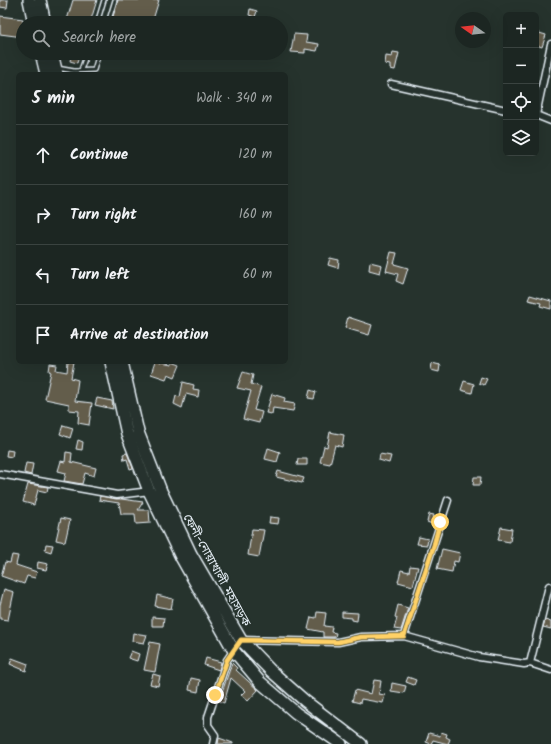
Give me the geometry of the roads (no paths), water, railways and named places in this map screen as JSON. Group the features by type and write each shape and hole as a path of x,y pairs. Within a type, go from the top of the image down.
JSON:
{"highway":[{"path":"29,0 32,16"},
{"path":"40,0 44,16"},
{"path":"43,60 46,72"},
{"path":"54,60 56,71"},
{"name":"ফেনী-নোয়াখালী মহাসড়ক","path":"111,364 127,434 149,491 181,557 234,651 260,682 296,713 341,744"},
{"name":"ফেনী-নোয়াখালী মহাসড়ক","path":"122,364 138,432 161,491 190,554 241,640 271,671 305,701 361,744"}],"street":[{"path":"539,101 551,44"},
{"path":"390,84 503,109"},
{"path":"539,118 551,121"},
{"path":"0,474 117,495 161,491"},
{"path":"404,636 448,500"},
{"path":"530,663 549,586"},
{"path":"213,744 215,735 207,721 227,660 241,640 338,642 361,637 404,636 478,657 524,664 530,663 551,670"}],"lane":[{"path":"99,16 104,0"},
{"path":"110,16 115,0"},
{"path":"81,70 85,60"},
{"path":"56,71 94,70 97,60"}]}
